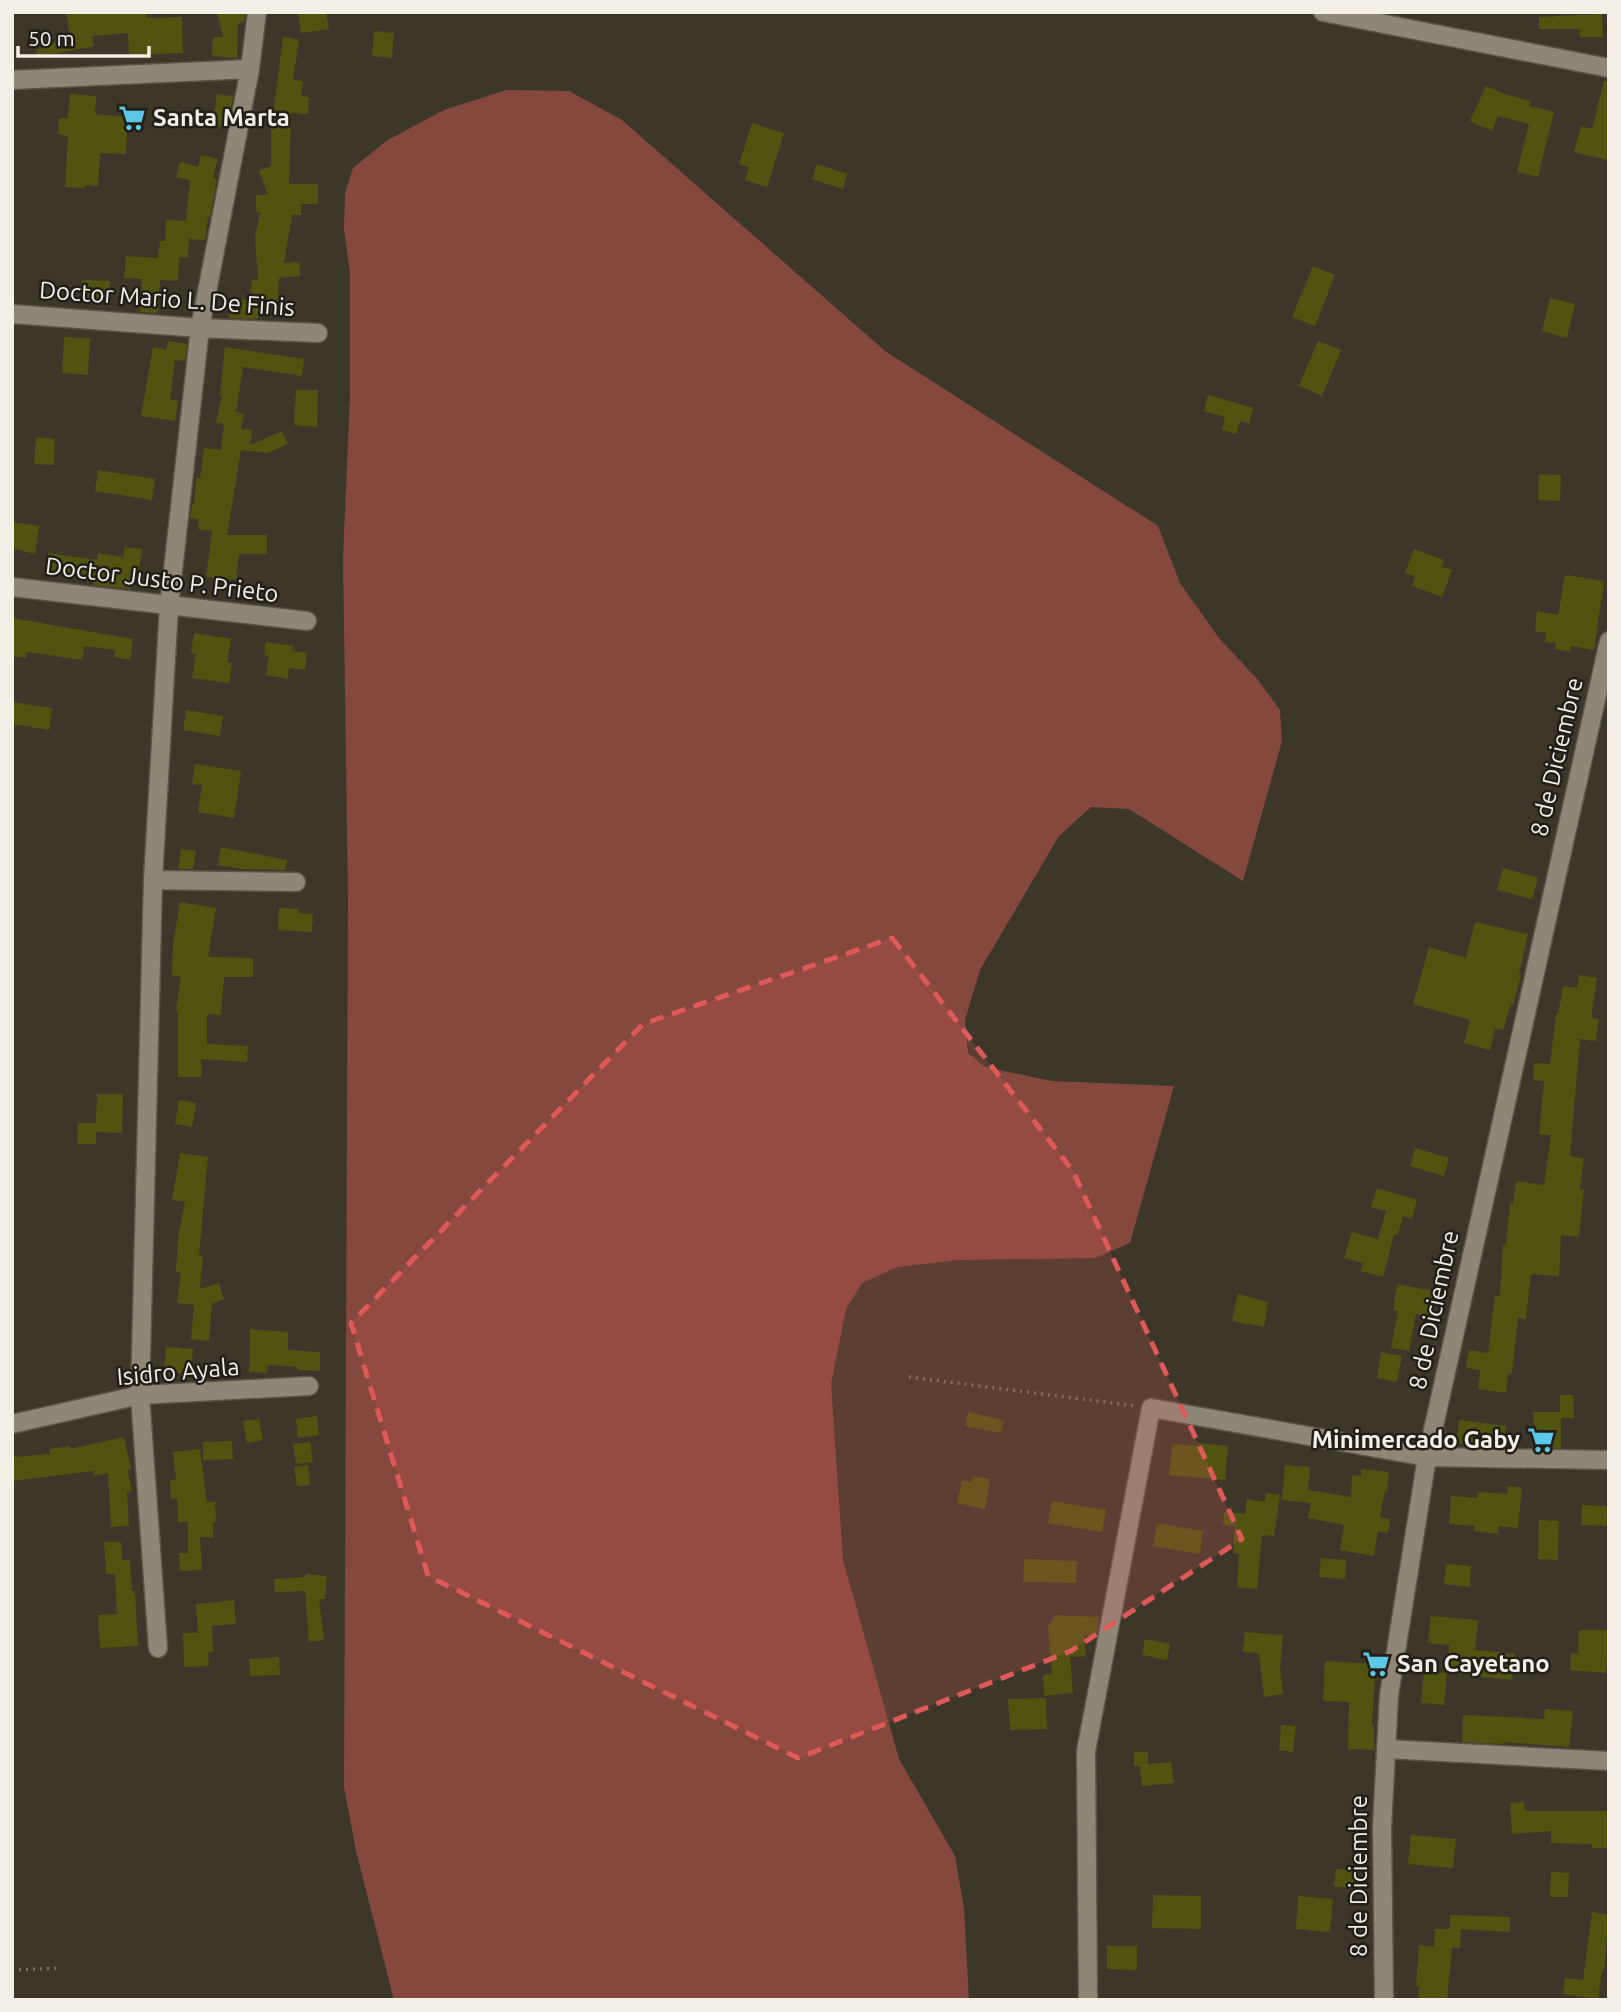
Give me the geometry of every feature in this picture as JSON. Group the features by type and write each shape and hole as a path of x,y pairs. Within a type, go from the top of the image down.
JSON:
{"street":[{"path":"158,1648 140,1395 153,880 169,606 200,328 250,69 257,12"},
{"path":"1323,12 1609,68"},
{"path":"12,80 250,69"},
{"name":"Doctor Mario L. De Finis","path":"12,314 200,328 318,333"},
{"name":"Doctor Justo P. Prieto","path":"12,587 307,621"},
{"name":"8 de Diciembre","path":"1384,2000 1382,1828 1389,1695 1427,1457 1609,641"},
{"path":"153,880 296,882"},
{"name":"Isidro Ayala","path":"12,1424 140,1395 309,1386"},
{"path":"1088,2000 1086,1751 1151,1408 1427,1457 1609,1460"},
{"path":"1385,1749 1609,1761"}],"path":[{"path":"909,1377 1151,1408"},
{"path":"12,1970 60,1968"}],"highlighted area":[{"path":"892,938 1073,1171 1242,1539 1071,1651 798,1758 428,1576 351,1323 643,1024"}],"shaded area":[{"path":"506,90 569,91 622,120 885,351 1158,526 1180,583 1219,638 1258,680 1280,710 1282,741 1243,881 1129,809 1091,807 1059,836 980,970 965,1020 968,1053 985,1067 1052,1081 1174,1086 1130,1243 1095,1258 958,1260 897,1267 862,1283 846,1309 831,1384 843,1560 899,1759 955,1856 964,1908 969,2000 394,2000 356,1851 344,1787 348,901 343,557 350,397 350,272 344,229 345,193 353,168 386,141 444,110"}],"building":[{"path":"66,12 146,12 147,18 182,17 183,53 129,55 128,33 92,36 94,46 38,57 36,50 70,36"},
{"path":"217,12 246,12 244,22 238,24 237,58 212,56 213,37 223,37"},
{"path":"298,12 326,12 329,29 301,33"},
{"path":"1602,14 1603,37 1580,37 1580,29 1539,29 1539,17"},
{"path":"374,31 394,33 392,58 372,56"},
{"path":"283,37 299,40 293,80 303,81 301,96 309,97 308,114 291,113 289,184 318,184 318,204 301,204 301,215 292,215 284,263 299,262 300,276 279,278 278,302 250,300 252,279 258,280 255,237 260,212 256,212 256,195 268,195 259,171 271,166 271,131"},
{"path":"1604,81 1609,82 1609,160 1574,152 1581,126 1592,129"},
{"path":"1486,86 1531,101 1529,106 1554,112 1538,177 1517,172 1529,124 1498,116 1492,131 1470,121"},
{"path":"70,94 96,96 95,114 128,117 126,154 100,153 98,186 65,187 68,136 58,134 59,118 68,118"},
{"path":"217,94 233,96 227,127 213,125"},
{"path":"752,123 784,133 767,187 745,180 749,167 739,164"},
{"path":"201,155 218,159 213,178 217,179 205,240 189,239 188,258 179,257 178,281 160,280 158,313 140,312 142,279 124,278 126,256 158,258 160,241 165,241 166,220 186,221 190,180 176,177 180,162 198,167"},
{"path":"817,164 847,174 843,189 812,179"},
{"path":"1313,266 1335,275 1315,326 1292,317"},
{"path":"82,280 110,281 109,298 81,297"},
{"path":"230,298 259,301 258,319 229,318"},
{"path":"1550,298 1575,304 1567,338 1542,331"},
{"path":"64,337 90,338 88,375 62,373"},
{"path":"168,341 187,344 185,361 175,360 170,400 178,401 175,421 141,416 153,347 166,350"},
{"path":"1318,341 1341,350 1322,396 1299,386"},
{"path":"225,347 304,359 302,376 243,367 236,412 244,414 241,429 252,430 250,445 282,431 288,444 268,453 241,450 227,535 267,535 267,554 239,554 236,580 206,577 212,531 198,529 199,519 190,518 196,478 200,479 204,448 221,450 224,424 216,423 222,396"},
{"path":"296,390 318,390 317,427 294,425"},
{"path":"1208,395 1253,408 1249,424 1240,421 1236,434 1222,430 1225,417 1204,411"},
{"path":"36,437 55,439 54,465 34,464"},
{"path":"98,470 155,479 152,500 95,491"},
{"path":"1539,474 1561,475 1560,501 1538,500"},
{"path":"12,522 39,526 35,554 12,548"},
{"path":"125,547 142,549 137,582 131,581 130,589 93,585 94,578 46,570 48,553 97,560 98,553 123,557"},
{"path":"1414,549 1444,560 1441,567 1452,570 1442,597 1412,586 1415,576 1405,573"},
{"path":"1565,575 1604,581 1594,650 1571,646 1570,652 1555,649 1556,643 1545,642 1546,633 1535,631 1537,611 1558,615"},
{"path":"12,618 133,639 130,660 114,657 115,650 84,646 82,660 27,652 26,658 12,656"},
{"path":"194,633 231,639 227,662 232,663 229,683 192,678 196,654 191,653"},
{"path":"266,642 293,646 292,651 307,653 305,670 289,668 288,679 266,675 269,656 264,655"},
{"path":"12,702 52,708 49,730 12,724"},
{"path":"186,710 223,716 220,736 183,730"},
{"path":"195,764 241,771 234,818 198,812 202,785 192,784"},
{"path":"221,847 287,860 285,870 242,869 218,865"},
{"path":"181,849 196,851 193,869 178,869"},
{"path":"1503,868 1538,878 1532,899 1497,890"},
{"path":"180,902 216,908 208,957 253,958 253,977 224,977 221,1015 207,1014 207,1044 248,1046 247,1062 201,1059 202,1077 178,1077 176,1010 181,976 172,976 173,944"},
{"path":"279,908 299,909 298,913 313,914 312,932 278,930"},
{"path":"1475,922 1528,934 1513,1005 1511,1004 1503,1030 1495,1028 1490,1050 1464,1043 1470,1020 1413,1004 1429,947 1466,958"},
{"path":"1579,975 1597,978 1591,1018 1599,1019 1596,1041 1580,1039 1570,1156 1584,1159 1579,1237 1561,1235 1559,1276 1531,1274 1526,1319 1518,1318 1512,1374 1508,1373 1506,1393 1478,1389 1480,1370 1466,1368 1469,1350 1488,1353 1495,1296 1500,1296 1503,1245 1506,1245 1510,1203 1513,1204 1516,1181 1544,1185 1551,1135 1539,1134 1544,1081 1533,1080 1534,1063 1550,1064 1556,1014 1563,986 1577,988"},
{"path":"97,1094 123,1094 122,1133 96,1132 96,1144 77,1144 78,1123 96,1123"},
{"path":"179,1100 196,1103 192,1127 175,1124"},
{"path":"1415,1148 1449,1158 1444,1176 1410,1166"},
{"path":"180,1153 208,1157 199,1256 203,1256 200,1289 219,1283 224,1299 212,1304 209,1341 191,1339 194,1305 177,1303 181,1272 176,1272 178,1237 185,1202 172,1200"},
{"path":"1377,1188 1417,1200 1412,1219 1403,1216 1398,1235 1394,1234 1383,1277 1360,1271 1363,1263 1344,1258 1352,1232 1378,1239 1386,1211 1371,1207"},
{"path":"1397,1284 1434,1291 1429,1316 1416,1314 1409,1351 1391,1348 1398,1311 1393,1310"},
{"path":"1238,1294 1268,1302 1264,1327 1232,1321"},
{"path":"250,1329 288,1332 288,1350 320,1352 320,1371 268,1365 267,1373 249,1372"},
{"path":"166,1347 193,1349 191,1374 164,1372"},
{"path":"1381,1352 1402,1356 1397,1382 1377,1378"},
{"path":"1560,1395 1573,1395 1574,1418 1561,1418 1561,1448 1534,1447 1533,1412 1560,1412"},
{"path":"968,1412 1004,1420 1001,1433 965,1426"},
{"path":"317,1416 319,1435 298,1438 296,1419"},
{"path":"259,1419 263,1440 247,1443 243,1421"},
{"path":"1459,1420 1506,1426 1503,1447 1460,1444 1457,1438"},
{"path":"124,1437 131,1469 127,1469 132,1491 127,1492 129,1526 111,1527 108,1473 94,1476 93,1471 12,1481 12,1457 50,1454 49,1449 70,1446 70,1449"},
{"path":"232,1441 233,1459 203,1460 203,1442"},
{"path":"310,1442 313,1462 296,1464 293,1444"},
{"path":"1198,1443 1228,1446 1225,1480 1169,1475 1172,1444 1198,1446"},
{"path":"200,1449 207,1502 215,1502 216,1522 213,1522 213,1538 200,1537 202,1570 180,1571 179,1553 188,1553 188,1522 178,1522 177,1498 171,1499 170,1480 176,1480 173,1452"},
{"path":"308,1465 310,1485 297,1486 294,1467"},
{"path":"1285,1465 1310,1467 1308,1490 1351,1497 1352,1475 1361,1476 1361,1469 1389,1472 1380,1517 1390,1519 1388,1533 1378,1531 1374,1556 1340,1550 1344,1525 1308,1518 1311,1503 1282,1500"},
{"path":"973,1476 990,1479 985,1509 957,1503 962,1480 972,1482"},
{"path":"1508,1486 1522,1488 1518,1528 1499,1526 1498,1534 1474,1531 1475,1526 1449,1524 1451,1496 1477,1498 1478,1492 1507,1494"},
{"path":"1266,1493 1280,1495 1274,1536 1262,1535 1257,1589 1237,1587 1239,1554 1233,1553 1235,1526 1223,1525 1224,1512 1245,1514 1247,1499 1265,1502"},
{"path":"1052,1501 1106,1510 1102,1532 1048,1523"},
{"path":"1582,1505 1608,1506 1607,1526 1581,1525"},
{"path":"1539,1520 1559,1521 1558,1560 1538,1559"},
{"path":"1157,1523 1203,1531 1200,1554 1153,1546"},
{"path":"104,1542 121,1542 122,1560 130,1560 132,1591 135,1591 138,1646 100,1648 98,1615 117,1614 115,1574 106,1574"},
{"path":"1321,1558 1346,1560 1345,1579 1319,1577"},
{"path":"1024,1559 1077,1561 1076,1583 1023,1582"},
{"path":"1446,1564 1471,1566 1470,1587 1444,1584"},
{"path":"306,1574 327,1576 325,1599 319,1599 324,1640 309,1642 305,1591 275,1592 274,1579 305,1577"},
{"path":"234,1600 236,1624 212,1626 213,1652 208,1652 209,1666 184,1667 183,1633 198,1633 196,1604"},
{"path":"1056,1615 1099,1617 1096,1636 1084,1636 1086,1656 1070,1657 1073,1693 1044,1696 1043,1675 1052,1674 1048,1627"},
{"path":"1431,1616 1478,1620 1475,1650 1515,1654 1512,1680 1447,1673 1449,1645 1428,1643"},
{"path":"1579,1630 1609,1630 1606,1673 1570,1670 1571,1653 1578,1654"},
{"path":"1245,1632 1283,1635 1280,1668 1283,1694 1264,1697 1259,1653 1243,1652"},
{"path":"1145,1639 1170,1644 1167,1660 1142,1655"},
{"path":"279,1657 280,1675 250,1676 249,1659"},
{"path":"1325,1661 1376,1664 1372,1725 1374,1750 1348,1749 1349,1702 1323,1701"},
{"path":"1424,1671 1447,1673 1444,1705 1421,1703"},
{"path":"1046,1698 1047,1729 1010,1730 1008,1699"},
{"path":"1545,1709 1573,1711 1569,1747 1462,1742 1463,1715 1544,1719"},
{"path":"1281,1725 1296,1726 1293,1752 1279,1750"},
{"path":"1134,1752 1148,1752 1148,1764 1171,1762 1174,1783 1142,1786 1140,1766 1134,1766"},
{"path":"1524,1802 1525,1811 1609,1811 1609,1848 1592,1848 1592,1844 1551,1843 1551,1831 1512,1834 1510,1803"},
{"path":"1411,1835 1456,1839 1453,1868 1408,1864"},
{"path":"1336,1869 1357,1871 1355,1889 1334,1886"},
{"path":"1551,1872 1569,1873 1568,1897 1550,1897"},
{"path":"1153,1895 1201,1896 1201,1929 1152,1928"},
{"path":"1298,1896 1333,1899 1330,1932 1296,1929"},
{"path":"1592,1912 1609,1915 1604,1971 1602,1970 1598,1999 1563,1994 1565,1978 1583,1980"},
{"path":"1450,1915 1510,1917 1510,1932 1461,1929 1460,1948 1452,1948 1447,2000 1418,2000 1419,1986 1416,1986 1419,1945 1434,1947 1435,1929 1450,1929"},
{"path":"1107,1946 1137,1946 1137,1970 1107,1969"}],"place":[{"name":"Santa Marta","path":"132,118"},
{"name":"Minimercado Gaby","path":"1541,1440"},
{"name":"San Cayetano","path":"1376,1664"}]}
